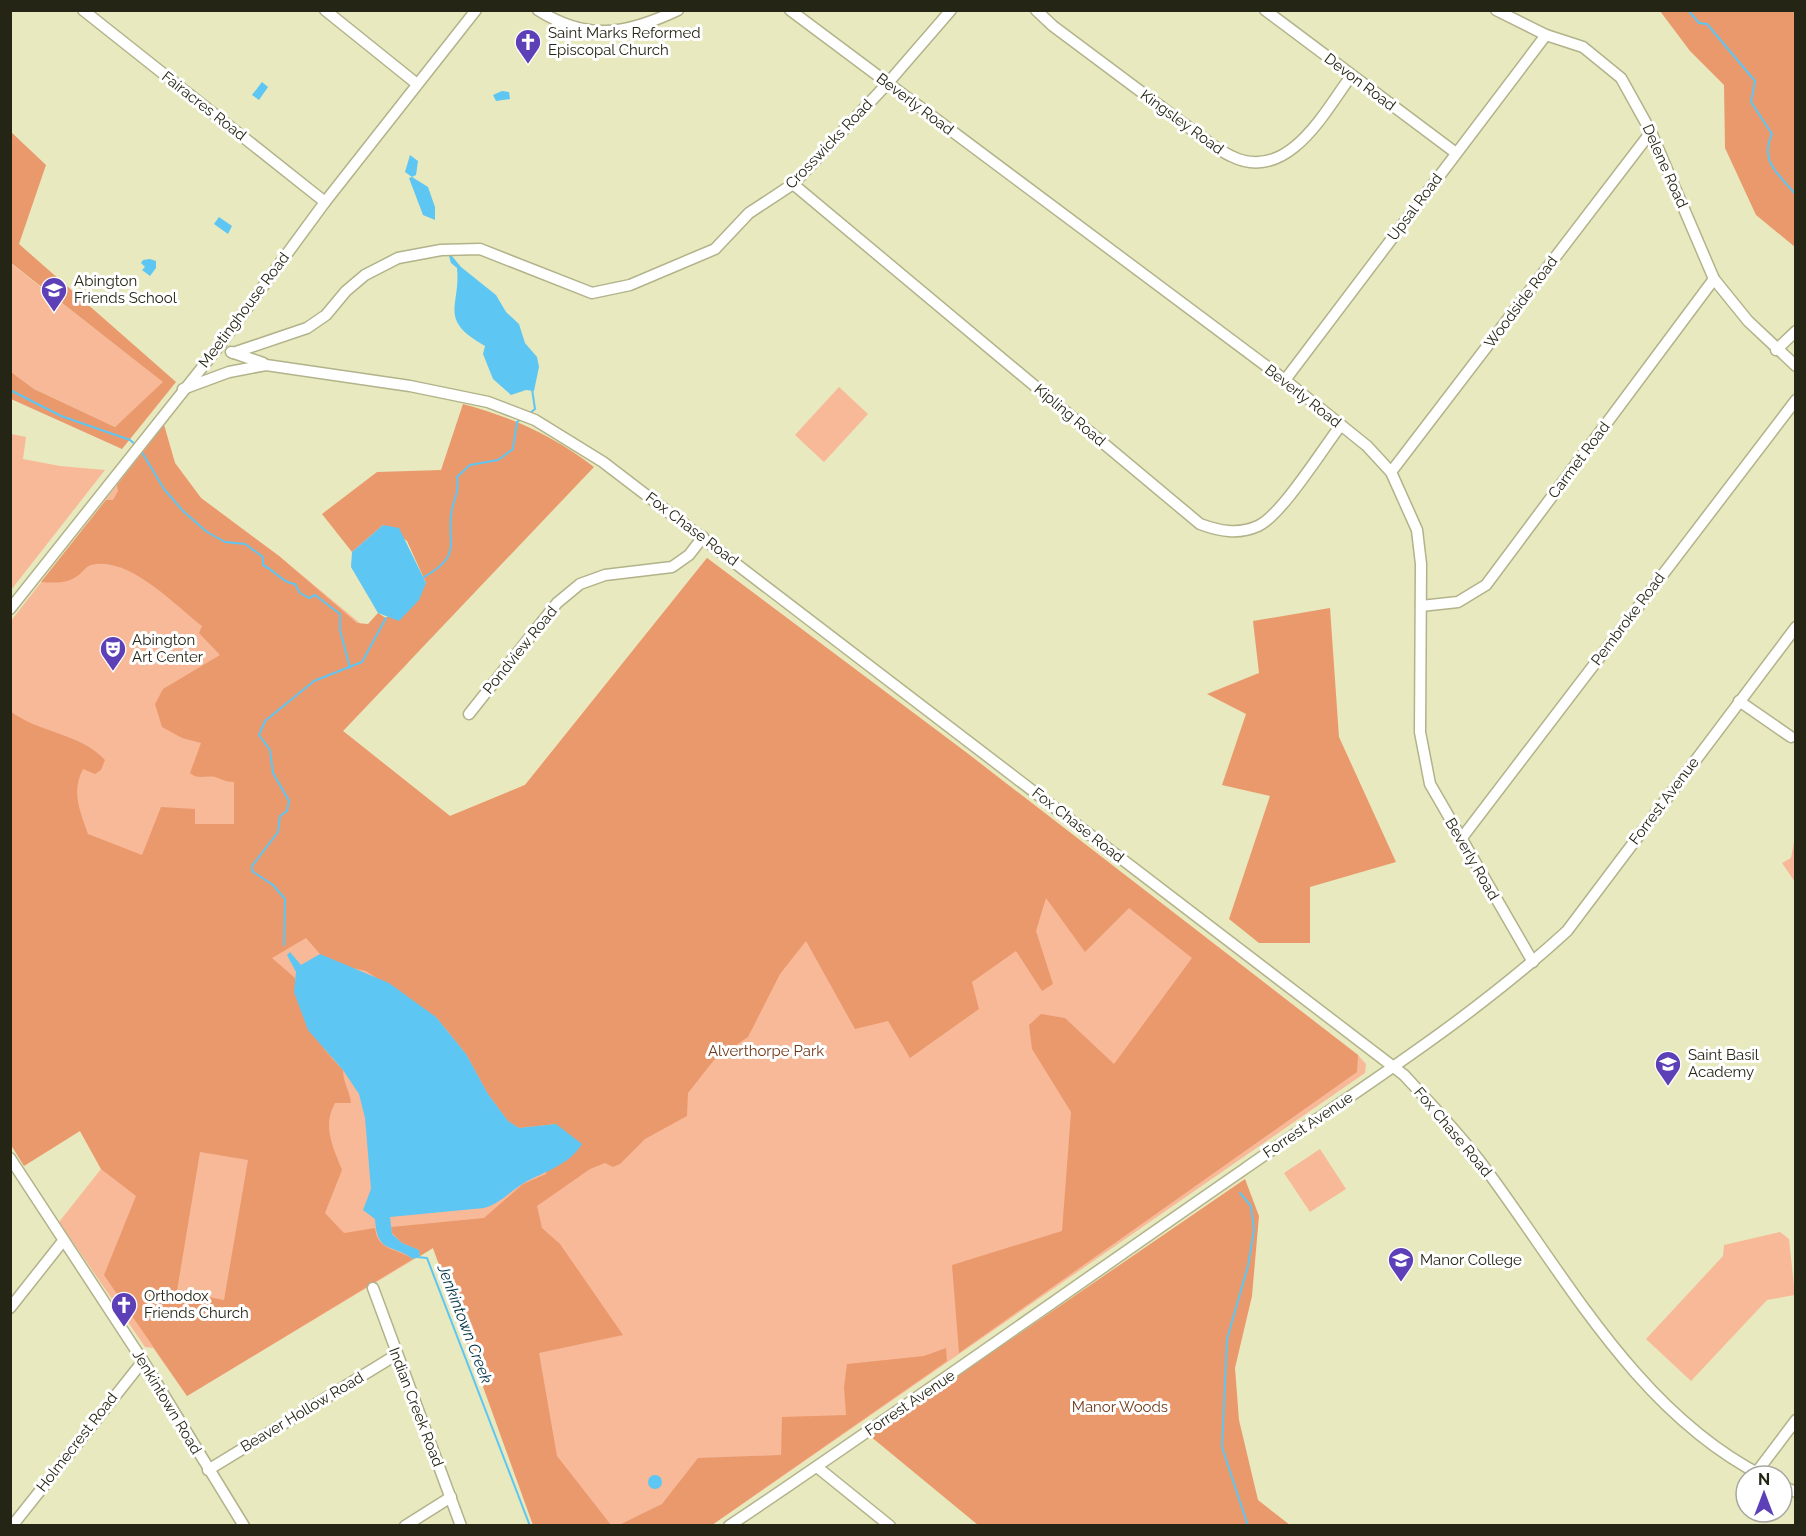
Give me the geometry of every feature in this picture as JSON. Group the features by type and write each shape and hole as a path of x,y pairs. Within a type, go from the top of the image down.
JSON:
{"street":[{"name":"Fairacres Road","path":"83,10 325,202"},
{"path":"325,10 417,84"},
{"name":"Meetinghouse Road","path":"10,609 183,389 218,348 325,202 476,10"},
{"path":"538,10 572,28 600,32 646,25 678,10"},
{"name":"Beverly Road","path":"790,10 1285,380 1341,425 1391,472 1417,530 1421,564 1420,732 1430,784 1533,962"},
{"name":"Crosswicks Road","path":"239,351 307,328 326,315 346,291 365,275 398,258 441,250 480,249 592,293 630,285 715,249 749,213 793,184 887,84 951,10"},
{"name":"Kingsley Road","path":"1036,10 1053,26 1207,141 1232,157 1246,161 1259,162 1290,152 1310,132 1351,76"},
{"name":"Devon Road","path":"1265,10 1456,153"},
{"name":"Delene Road","path":"1496,10 1546,35 1583,47 1621,78 1650,132 1714,279 1748,321 1776,350 1796,366"},
{"name":"Upsal Road","path":"1285,380 1546,35"},
{"name":"Woodside Road","path":"1391,472 1650,132"},
{"name":"Kipling Road","path":"793,184 1200,524 1220,531 1242,531 1260,525 1276,512 1341,425"},
{"name":"Carmet Road","path":"1421,606 1458,602 1486,585 1714,279"},
{"path":"1776,350 1796,331"},
{"name":"Fox Chase Road","path":"218,348 239,351 266,365"},
{"name":"Fox Chase Road","path":"218,348 240,364 253,367"},
{"name":"Fox Chase Road","path":"183,389 222,374 266,365 358,378 488,402 535,420 603,462 1347,1030 1393,1069 1404,1075 1452,1127 1595,1321 1657,1397 1708,1441 1744,1464"},
{"name":"Pembroke Road","path":"1461,839 1796,400"},
{"name":"Pondview Road","path":"469,714 557,603 580,584 605,575 672,567 689,555 703,537"},
{"name":"Forrest Avenue","path":"729,1526 1244,1169 1393,1069 1533,962 1567,931 1796,627"},
{"path":"1739,702 1791,737"},
{"name":"Jenkintown Road","path":"10,1158 143,1360 239,1523"},
{"path":"10,1308 63,1241"},
{"name":"Indian Creek Road","path":"373,1288 461,1526"},
{"name":"Beaver Hollow Road","path":"208,1470 396,1355"},
{"name":"Holmecrest Road","path":"12,1526 143,1360"},
{"path":"1767,1464 1796,1420"},
{"path":"817,1467 890,1526"},
{"path":"405,1526 451,1497"}],"green space":[{"path":"1660,11 1795,11 1795,247 1756,215 1725,148 1724,85 1690,51"},
{"path":"10,131 46,165 19,244 176,382 122,449 11,399 11,372 34,389 115,427 163,382 11,263"},
{"path":"10,263 164,382 115,427 34,389 11,372"},
{"path":"839,387 868,414 824,462 795,435"},
{"name":"Alverthorpe Park","path":"463,404 499,415 532,429 594,467 343,731 450,816 525,785 707,558 967,753 1358,1055 1357,1072 959,1353 952,1265 1062,1231 1071,1112 1032,1049 1029,1025 1041,1014 1065,1018 1114,1064 1192,958 1129,908 1085,952 1046,898 1036,931 1053,984 1042,991 1016,951 972,982 979,1009 910,1058 888,1021 855,1029 806,941 780,974 748,1037 714,1060 688,1093 687,1116 645,1139 620,1164 613,1167 605,1163 590,1169 537,1206 542,1228 560,1244 623,1335 539,1353 557,1456 611,1525 533,1525 433,1248 420,1256 419,1250 402,1243 392,1233 391,1227 484,1218 523,1184 546,1174 556,1124 519,1128 508,1121 488,1094 466,1054 436,1017 366,971 343,966 320,954 306,938 272,958 295,978 299,1004 304,1016 317,1040 343,1070 351,1103 335,1103 329,1120 330,1136 342,1170 325,1213 344,1233 375,1228 377,1236 384,1245 413,1259 187,1396 104,1275 136,1196 101,1169 80,1131 24,1166 11,1145 10,711 34,724 84,744 105,760 101,770 95,774 83,769 79,777 78,801 88,834 142,855 161,807 195,809 195,824 234,824 234,782 190,773 201,743 182,738 162,727 155,704 163,689 220,655 199,633 202,626 150,584 120,567 105,564 91,565 67,581 41,582 106,500 113,500 118,491 117,485 164,425 175,463 201,498 279,556 357,623 368,624 378,613 386,618 426,583 407,541 383,525 352,552 322,514 377,472 441,470","holes":["200,1152 248,1160 224,1300 177,1291"]},
{"name":"Alverthorpe Park","path":"164,425 175,463 201,498 279,556 408,663 343,731 450,816 525,785 707,558 967,753 1358,1055 1366,1064 1365,1073 712,1525 533,1525 433,1248 187,1396 153,1348 145,1347 59,1222 101,1169 80,1131 11,1145 10,622"},
{"path":"11,434 26,437 23,459 60,466 105,470 11,590"},
{"path":"1330,608 1339,737 1396,862 1310,887 1310,943 1259,943 1229,919 1270,796 1222,785 1246,714 1207,694 1259,673 1253,621"},
{"path":"1795,837 1795,882 1782,863 1791,858"},
{"path":"1320,1149 1346,1189 1310,1212 1284,1173"},
{"name":"Manor Woods","path":"1245,1179 1259,1216 1252,1296 1235,1368 1239,1420 1258,1500 1290,1525 978,1525 870,1436"},
{"path":"1780,1232 1789,1239 1795,1295 1767,1300 1691,1381 1646,1339 1723,1256 1724,1245"},
{"path":"946,1348 947,1361 712,1525 619,1525 662,1504 698,1458 781,1455 782,1417 846,1415 844,1387 847,1364 924,1356"}],"water":[{"path":"262,82 268,87 259,100 252,95"},
{"path":"502,91 509,92 510,99 496,101 493,95"},
{"path":"410,155 418,161 416,175 412,177 405,172"},
{"path":"412,177 428,187 435,207 435,220 423,215 409,178"},
{"path":"219,217 232,226 228,234 214,224"},
{"path":"449,256 452,256 461,267 496,295 506,312 519,324 525,343 537,357 539,367 534,391 526,390 511,395 493,379 483,354 485,346 461,328 456,320 454,312 457,268 451,263"},
{"path":"143,260 156,261 156,268 150,276 142,270 145,267 141,263"},
{"path":"383,525 399,528 426,583 419,600 399,621 378,613 351,567 352,552"},
{"path":"290,952 301,965 320,954 389,983 436,1017 466,1054 488,1094 508,1121 519,1128 556,1124 582,1144 563,1163 524,1183 490,1206 390,1217 392,1234 402,1243 419,1250 420,1256 413,1259 386,1246 379,1238 375,1219 363,1210 371,1189 365,1118 359,1094 343,1070 308,1030 294,992 296,972 287,955"},
{"path":"655,1475 660,1477 662,1482 660,1487 655,1489 650,1487 648,1482 650,1477"}],"waterway":[{"path":"1688,10 1699,23 1707,24 1755,81 1751,102 1772,134 1768,152 1769,160 1796,195"},
{"path":"530,413 535,409 532,389"},
{"name":"Jenkintown Creek","path":"10,390 61,416 130,440 136,445"},
{"path":"424,577 437,569 449,554 450,521 457,491 457,477 470,465 498,460 513,449 517,422 523,418"},
{"name":"Jenkintown Creek","path":"140,449 164,489 183,511 207,532 225,542 245,544 263,557 263,565 295,584 300,593 309,598 315,595 340,614 340,630 350,668"},
{"name":"Jenkintown Creek","path":"284,945 285,899 273,885 252,871 252,866 278,832 280,816 287,811 289,801 273,773 270,750 259,735 265,721 314,681 362,662 386,618"},
{"path":"1240,1193 1251,1206 1254,1230 1248,1266 1227,1339 1222,1447 1248,1526"},
{"name":"Jenkintown Creek","path":"417,1257 427,1258 530,1526"}],"place":[{"name":"Saint Marks Reformed Episcopal Church","path":"528,65"},
{"name":"Abington Friends School","path":"54,313"},
{"name":"Abington Art Center","path":"113,672"},
{"name":"Saint Basil Academy","path":"1668,1087"},
{"name":"Manor College","path":"1401,1283"},
{"name":"Orthodox Friends Church","path":"124,1328"}]}
